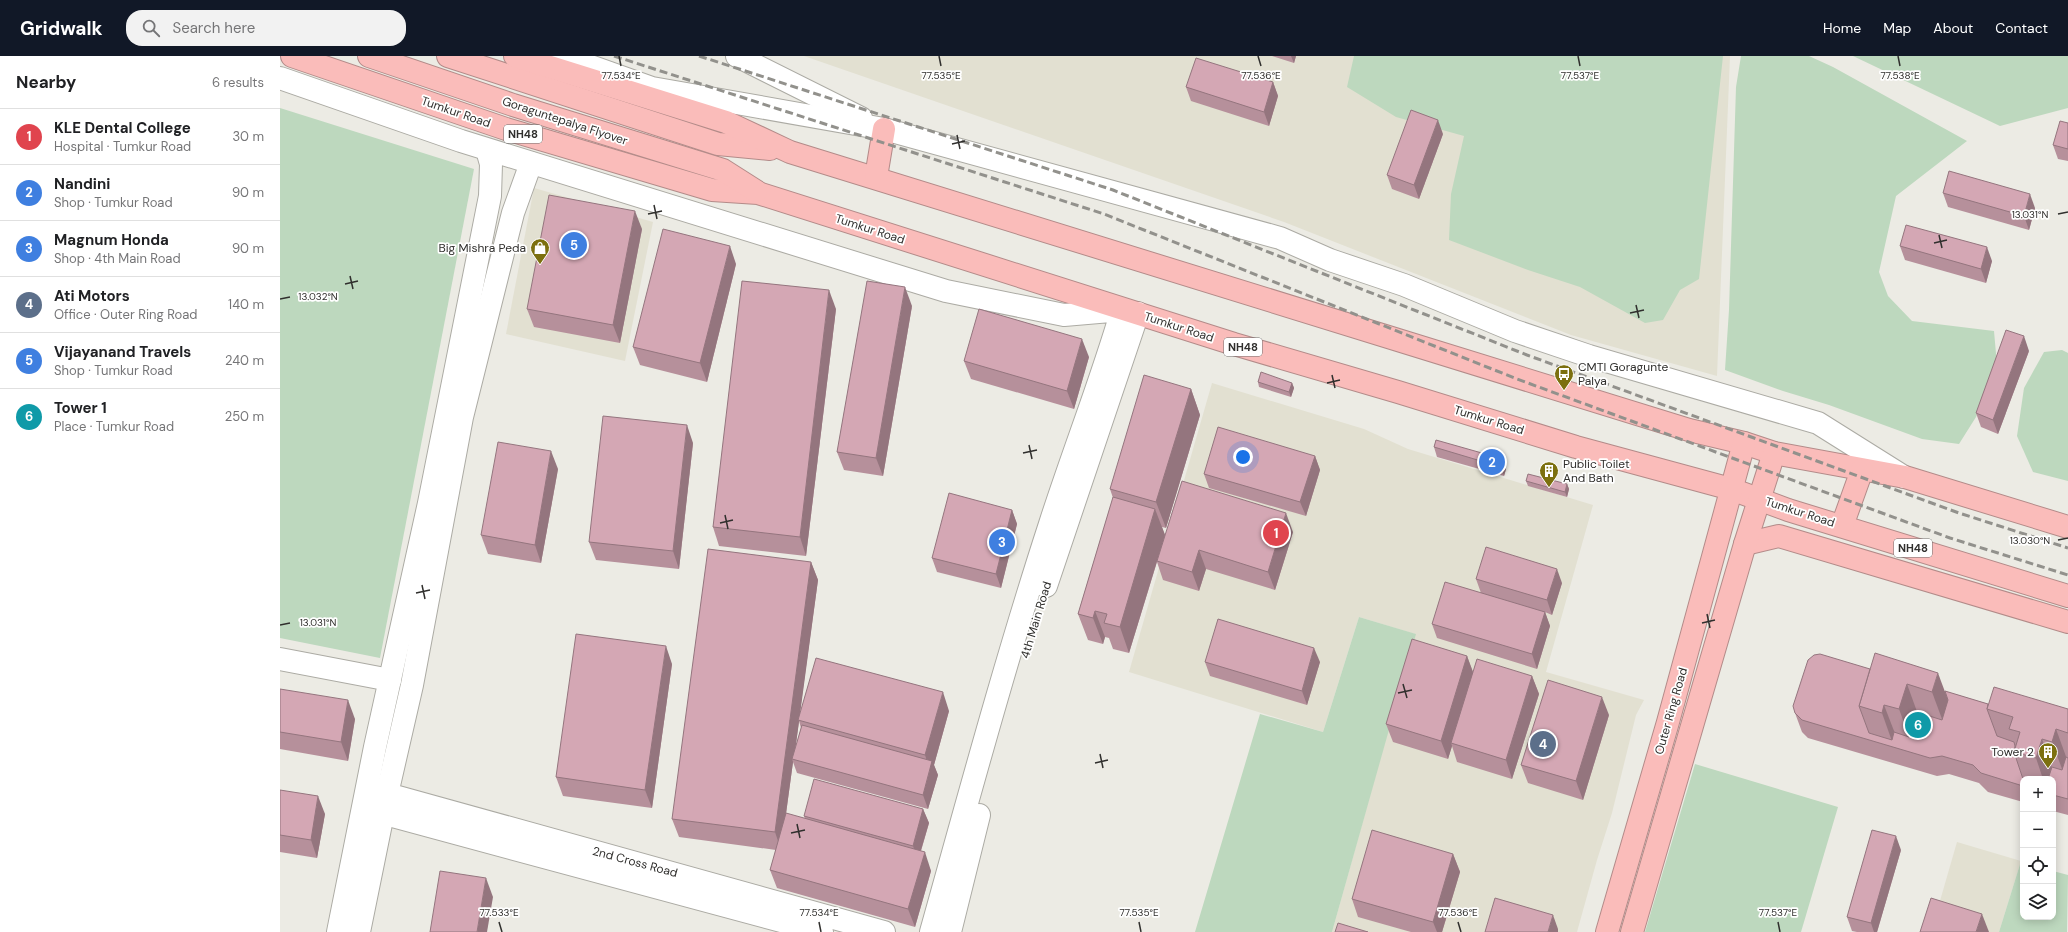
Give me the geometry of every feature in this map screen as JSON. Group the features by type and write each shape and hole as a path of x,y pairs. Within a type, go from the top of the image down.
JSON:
{"highway":[{"name":"Tumkur Road","path":"292,56 506,129 712,190 758,193 1234,344 1398,392 1576,447 1731,489 1842,526 2068,596"},
{"name":"Goraguntepalya Flyover","path":"369,56 513,105 722,170 758,193"},
{"name":"Goraguntepalya Flyover","path":"448,56 718,144 790,152"},
{"path":"515,56 726,122 790,152 876,177 1689,430 1744,443 1774,454 1905,477 2068,527"},
{"path":"876,177 884,129"},
{"name":"Outer Ring Road","path":"1607,932 1668,722 1744,443"},
{"name":"Outer Ring Road","path":"1632,932 1745,544 1774,454"},
{"path":"1842,526 1862,470"},
{"path":"1745,544 1779,536 2068,622"}],"street":[{"path":"562,56 652,88 884,129 1280,238 1330,260 1404,285 1515,331 1589,356 1818,423 1905,477"},
{"path":"737,56 884,129"},
{"path":"280,78 487,150 946,291 1064,315 1130,312 1101,377 1046,538 997,699 931,932"},
{"path":"359,932 390,680 430,503 490,196 491,164 487,150"},
{"path":"338,932 347,879 375,801 412,685 462,417 514,213 531,163"},
{"name":"4th Main Road","path":"950,932 977,823 1034,621 1130,312"},
{"path":"280,659 390,680"},
{"path":"375,801 822,932"},
{"name":"2nd Cross Road","path":"375,801 884,932"}],"shaded area":[{"path":"804,56 1730,56 1717,376 1571,335 1284,222"},
{"path":"534,188 653,222 625,361 506,334"},
{"path":"1212,383 1364,429 1408,449 1593,505 1546,672 1644,700 1636,715 1612,813 1577,932 1332,932 1415,634 1359,617 1323,732 1129,672"},
{"path":"1957,842 2020,861 1999,932 1931,932"}],"green space":[{"path":"1354,56 1723,56 1699,279 1680,290 1663,320 1645,323 1580,287 1528,270 1449,240 1451,194 1464,136 1396,117 1347,87"},
{"path":"1741,56 1809,56 1833,67 1967,141 1896,196 1879,272 1888,296 1912,321 1994,331 1997,365 1976,417 1959,444 1922,439 1829,405 1783,391 1725,370 1729,310 1736,87"},
{"path":"1853,56 2068,56 2068,108 2000,126"},
{"path":"280,108 474,169 380,658 280,638"},
{"path":"2062,350 2068,353 2068,481 2033,472 2017,436 2024,388 2044,352"},
{"path":"1359,617 1416,634 1332,932 1195,932 1260,714 1323,732"},
{"path":"1695,764 1838,807 1801,932 1645,932"},
{"path":"2020,864 2020,920 2056,920 2056,872 2068,875 2067,932 1999,932"}],"building":[{"path":"1196,58 1273,82 1264,112 1186,87"},
{"path":"1411,110 1438,120 1414,185 1387,175"},
{"path":"2060,121 2068,123 2068,149 2053,145"},
{"path":"1949,171 2030,194 2024,216 1943,193"},
{"path":"549,195 635,211 613,325 527,309"},
{"path":"1906,225 1987,247 1981,269 1900,246"},
{"path":"663,229 730,246 700,363 633,347"},
{"path":"742,281 829,290 800,537 713,527"},
{"path":"867,281 905,287 876,458 837,452"},
{"path":"979,309 1082,339 1067,391 964,361"},
{"path":"2006,330 2024,336 1993,420 1976,413"},
{"path":"1261,372 1292,383 1289,392 1258,382"},
{"path":"1144,375 1191,389 1156,502 1110,489"},
{"path":"603,416 687,425 673,551 589,542"},
{"path":"1218,427 1315,456 1300,502 1204,474"},
{"path":"1436,440 1503,459 1501,467 1434,447"},
{"path":"498,442 551,451 535,545 481,535"},
{"path":"1528,474 1567,484 1565,492 1526,481"},
{"path":"1182,481 1286,513 1268,572 1199,550 1192,572 1157,561"},
{"path":"949,493 1012,510 996,574 932,558"},
{"path":"1113,497 1155,509 1120,627 1104,623 1107,614 1095,611 1093,618 1078,614"},
{"path":"1486,547 1557,569 1547,600 1476,579"},
{"path":"708,549 811,562 775,832 672,819"},
{"path":"1445,582 1545,612 1532,654 1432,624"},
{"path":"1218,619 1314,648 1302,691 1205,662"},
{"path":"576,634 666,646 645,790 556,777"},
{"path":"1412,639 1467,656 1441,741 1386,724"},
{"path":"1875,653 1938,673 1932,692 1907,684 1899,709 1884,705 1882,713 1859,706"},
{"path":"1820,654 1870,669 1859,706 1869,733 1892,740 1894,732 1909,737 1917,712 1942,720 1948,700 1945,691 1988,704 1987,709 1997,736 2014,742 2014,752 2022,776 2020,776 2020,785 1981,773 1973,765 1942,756 1930,758 1802,720 1795,713 1793,706 1808,660 1814,655"},
{"path":"816,658 943,692 925,755 798,720"},
{"path":"1477,659 1532,676 1506,760 1451,743"},
{"path":"1548,680 1602,697 1576,781 1521,765"},
{"path":"1994,687 2068,709 2068,733 2056,729 2052,742 2042,739 2036,758 2014,752 2020,732 2009,729 2013,717 1987,709"},
{"path":"280,689 348,700 341,742 280,732"},
{"path":"802,725 932,761 923,795 792,759"},
{"path":"2066,757 2068,758 2068,799 2056,796 2056,776 2049,776 2052,767 2062,770"},
{"path":"814,779 923,809 913,846 804,816"},
{"path":"280,790 318,796 311,840 280,835"},
{"path":"786,813 925,852 908,909 770,870"},
{"path":"1372,830 1453,854 1433,922 1352,899"},
{"path":"1872,830 1896,836 1871,923 1847,917"},
{"path":"440,871 486,878 477,932 430,932"},
{"path":"1495,898 1553,915 1548,932 1485,932"},
{"path":"1931,898 1982,914 1976,932 1920,932"},
{"path":"1338,923 1368,932 1335,932"}],"railway":[{"path":"614,56 1104,214 1517,379 1950,538 2068,575"},
{"path":"699,56 1113,190 1527,355 1959,513 2068,548"}],"place":[{"name":"Vijayanand Travels","path":"574,245"},
{"name":"Big Mishra Peda","path":"540,265"},
{"name":"CMTI Goragunte Palya","path":"1564,391"},
{"name":"Nandini","path":"1492,462"},
{"name":"Public Toilet And Bath","path":"1549,488"},
{"name":"KLE Dental College","path":"1276,533"},
{"name":"Magnum Honda","path":"1002,542"},
{"name":"Tower 1","path":"1918,725"},
{"name":"Ati Motors","path":"1543,744"},
{"name":"Tower 2","path":"2048,769"}]}
